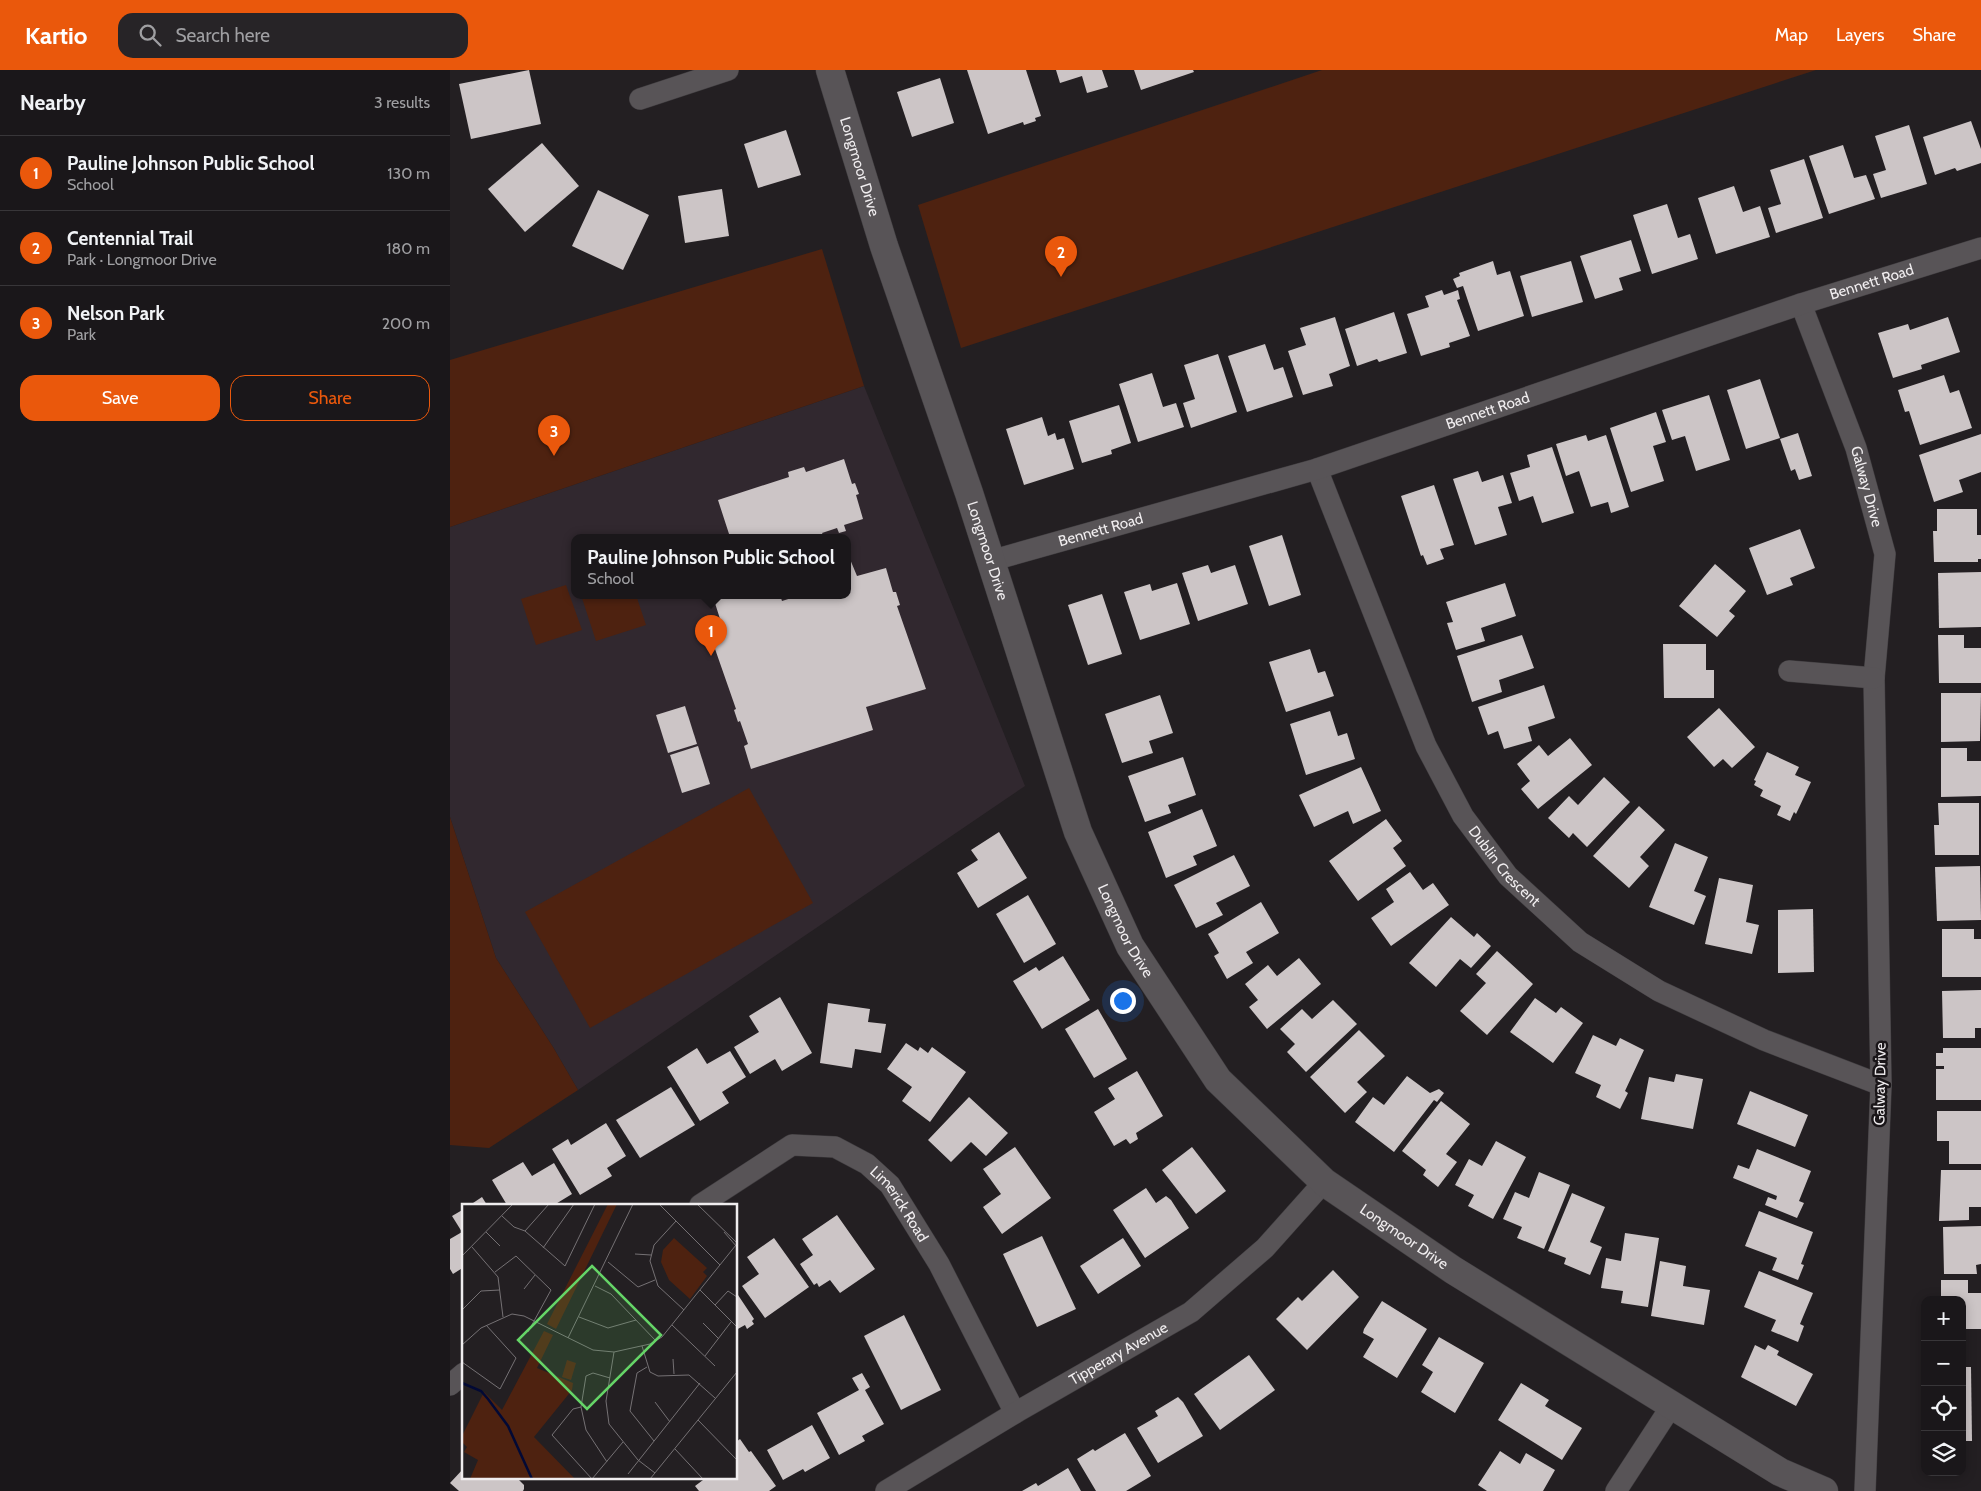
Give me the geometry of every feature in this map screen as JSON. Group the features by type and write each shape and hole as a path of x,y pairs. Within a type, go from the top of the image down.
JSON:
{"street":[{"path":"640,100 728,70"},
{"name":"Longmoor Drive","path":"830,70 884,246 969,493 1078,832 1130,946 1218,1080 1324,1182 1453,1270 1780,1472 1824,1491"},
{"name":"Bennett Road","path":"990,561 1317,469 1801,304 1981,248"},
{"name":"Galway Drive","path":"1801,304 1856,448 1885,554 1874,678 1881,1085 1865,1491"},
{"name":"Dublin Crescent","path":"1317,469 1426,746 1463,816 1508,876 1580,942 1660,991 1764,1040 1881,1085"},
{"path":"1789,671 1874,678"},
{"name":"Limerick Road","path":"702,1204 792,1146 835,1148 867,1164 890,1185 939,1264 1015,1413"},
{"name":"Tipperary Avenue","path":"886,1491 1015,1413 1191,1312 1264,1248 1324,1182"},
{"path":"450,1385 462,1375"},
{"path":"1616,1491 1672,1405"}],"shaded area":[{"path":"1322,70 1816,70 961,348 918,205"},
{"path":"822,249 864,386 450,527 450,360"},
{"path":"864,386 1025,786 578,1090 496,958 450,817 450,527"},
{"path":"566,585 582,630 536,645 521,599"},
{"path":"582,599 637,599 646,625 596,641"},
{"path":"749,788 813,903 590,1028 525,912"},
{"path":"450,817 496,958 578,1090 489,1148 450,1145"}],"building":[{"path":"529,70 541,124 471,139 459,84"},
{"path":"967,70 1026,70 1041,116 1035,118 1036,121 1024,125 1023,122 988,134"},
{"path":"1056,70 1102,70 1108,87 1087,93 1082,76 1060,83"},
{"path":"1134,70 1193,70 1194,72 1141,90"},
{"path":"940,78 954,123 912,137 897,92"},
{"path":"1971,121 1981,149 1981,163 1957,171 1955,168 1935,175 1923,137"},
{"path":"1909,125 1927,184 1881,198 1873,174 1886,170 1875,136"},
{"path":"786,130 801,175 758,188 744,144"},
{"path":"542,143 579,186 525,232 488,189"},
{"path":"1843,145 1854,178 1866,175 1875,199 1829,214 1809,156"},
{"path":"1804,159 1823,218 1776,233 1768,208 1781,204 1770,170"},
{"path":"1734,186 1743,212 1760,206 1770,237 1716,254 1698,198"},
{"path":"722,189 729,236 685,243 678,196"},
{"path":"598,190 649,215 623,270 572,246"},
{"path":"1667,204 1678,238 1690,234 1698,259 1652,274 1633,215"},
{"path":"1631,240 1641,271 1619,278 1623,290 1595,299 1580,256"},
{"path":"1493,261 1497,275 1510,271 1524,316 1478,331 1463,286 1457,288 1453,279 1460,276 1459,273"},
{"path":"1571,261 1583,302 1532,317 1520,276"},
{"path":"1442,290 1444,295 1458,290 1460,299 1457,300 1470,336 1449,343 1450,347 1421,356 1407,314 1429,307 1425,296"},
{"path":"1394,312 1407,353 1379,362 1377,359 1357,366 1345,329"},
{"path":"1335,317 1350,366 1329,374 1333,386 1303,395 1288,351 1306,345 1300,328"},
{"path":"1948,317 1960,352 1921,365 1922,369 1893,378 1878,333 1908,324 1910,330"},
{"path":"1265,344 1274,370 1283,367 1293,397 1247,412 1228,356"},
{"path":"1218,354 1237,412 1191,428 1183,403 1195,399 1184,365"},
{"path":"1152,373 1163,407 1176,403 1184,427 1138,442 1119,384"},
{"path":"1944,375 1950,393 1959,390 1972,428 1920,445 1909,411 1905,412 1898,390"},
{"path":"1760,379 1780,438 1746,449 1727,390"},
{"path":"1709,395 1730,460 1696,471 1685,436 1672,440 1662,410"},
{"path":"1119,405 1131,443 1111,450 1112,454 1082,463 1069,421"},
{"path":"1656,412 1666,442 1653,446 1664,481 1631,492 1610,428"},
{"path":"1042,417 1048,436 1055,433 1057,440 1064,438 1074,469 1024,485 1006,429"},
{"path":"1798,433 1812,476 1799,480 1795,469 1791,471 1780,439"},
{"path":"1981,434 1981,472 1959,480 1963,492 1934,502 1919,455"},
{"path":"1586,435 1588,441 1606,435 1629,507 1611,513 1608,502 1591,507 1579,471 1566,476 1556,444"},
{"path":"1552,447 1574,513 1542,523 1533,496 1519,501 1510,473 1530,467 1527,455"},
{"path":"844,459 852,484 855,483 859,494 856,495 863,519 844,525 846,531 839,533 837,528 822,534 729,534 718,500 789,477 788,472 804,467 806,472"},
{"path":"1478,471 1482,482 1503,475 1512,503 1498,507 1507,535 1475,545 1453,479"},
{"path":"1434,485 1454,545 1440,549 1444,559 1427,565 1423,555 1421,556 1401,496"},
{"path":"1937,509 1977,509 1977,535 1981,535 1981,559 1978,559 1978,562 1934,562 1933,531 1937,531"},
{"path":"1800,529 1815,568 1790,578 1793,585 1767,595 1749,548"},
{"path":"1282,535 1301,595 1269,606 1249,546"},
{"path":"851,562 857,576 886,568 893,592 896,592 900,605 897,606 926,689 866,707 873,730 751,769 744,746 748,744 740,721 738,722 734,710 736,709 707,626 721,622 714,600 717,599 781,599 782,601 788,599 851,599"},
{"path":"1715,564 1746,591 1729,611 1735,616 1717,637 1679,606"},
{"path":"1208,565 1211,573 1235,565 1248,604 1198,621 1182,573"},
{"path":"1981,572 1981,627 1939,628 1938,573"},
{"path":"1177,583 1190,624 1140,640 1124,592 1150,584 1152,591"},
{"path":"1505,583 1516,616 1481,628 1485,641 1456,650 1447,623 1453,622 1446,602"},
{"path":"1102,594 1122,654 1088,665 1068,605"},
{"path":"1522,635 1534,668 1499,680 1502,692 1472,702 1457,656"},
{"path":"1938,635 1964,635 1964,648 1981,648 1981,683 1939,683"},
{"path":"1663,644 1706,644 1706,670 1714,670 1714,698 1664,698"},
{"path":"1310,649 1318,673 1325,671 1334,696 1286,712 1269,662"},
{"path":"1544,685 1555,718 1528,727 1532,741 1504,749 1498,731 1488,735 1478,707"},
{"path":"1941,693 1981,693 1980,741 1941,742"},
{"path":"1160,695 1173,733 1149,741 1153,753 1122,763 1105,714"},
{"path":"685,706 697,744 668,753 656,715"},
{"path":"1719,708 1755,747 1732,768 1723,759 1714,767 1687,737"},
{"path":"1330,711 1338,736 1347,733 1355,759 1306,775 1290,724"},
{"path":"1570,738 1592,765 1538,809 1521,789 1530,781 1517,764 1539,745 1548,756"},
{"path":"698,746 710,784 682,793 670,755"},
{"path":"1941,748 1967,748 1967,761 1981,761 1981,796 1941,797"},
{"path":"1767,752 1799,767 1795,775 1811,782 1796,814 1794,812 1790,821 1777,815 1781,806 1760,796 1763,790 1754,785 1756,781 1754,780"},
{"path":"1183,757 1196,795 1168,805 1171,813 1145,822 1128,776"},
{"path":"1361,767 1381,811 1353,824 1348,811 1314,827 1299,795"},
{"path":"1604,777 1630,802 1587,847 1573,833 1569,838 1548,818 1569,796 1578,805"},
{"path":"1938,803 1979,803 1979,855 1935,855 1934,825 1939,825"},
{"path":"1639,806 1665,830 1640,857 1649,866 1629,888 1593,856"},
{"path":"1202,809 1217,846 1193,856 1197,865 1166,878 1148,832"},
{"path":"1386,819 1402,841 1393,848 1406,866 1358,901 1329,861"},
{"path":"999,832 1027,878 978,908 957,873 978,860 971,850"},
{"path":"1675,843 1708,857 1694,891 1706,896 1694,925 1649,907"},
{"path":"1234,855 1250,886 1216,903 1223,915 1196,928 1174,885"},
{"path":"1980,866 1981,920 1937,921 1935,867"},
{"path":"1410,872 1423,890 1433,883 1449,905 1391,946 1371,918 1394,902 1386,889"},
{"path":"1719,878 1753,885 1746,922 1759,925 1752,954 1705,944"},
{"path":"1028,895 1056,944 1024,963 996,914"},
{"path":"1261,902 1279,933 1246,952 1253,963 1227,979 1214,956 1219,953 1208,934"},
{"path":"1813,909 1814,972 1778,973 1778,910"},
{"path":"1451,917 1474,937 1477,933 1491,946 1471,968 1460,959 1436,987 1409,963"},
{"path":"1942,929 1974,929 1974,939 1981,939 1981,977 1942,977"},
{"path":"1497,951 1533,984 1487,1035 1460,1011 1486,983 1476,974"},
{"path":"1063,956 1090,1000 1042,1029 1013,981 1036,967 1039,971"},
{"path":"1299,958 1321,984 1267,1029 1249,1007 1258,1000 1245,984 1268,965 1277,976"},
{"path":"1981,990 1981,1028 1975,1028 1975,1038 1943,1038 1942,991"},
{"path":"780,997 812,1053 782,1071 775,1059 750,1074 734,1047 759,1032 749,1016"},
{"path":"1535,998 1556,1013 1561,1007 1583,1023 1553,1063 1510,1032"},
{"path":"1333,1000 1357,1024 1306,1072 1287,1052 1295,1044 1280,1029 1302,1009 1312,1019"},
{"path":"828,1003 870,1009 868,1022 886,1024 881,1053 855,1049 852,1068 820,1063"},
{"path":"1098,1009 1127,1059 1094,1078 1065,1029"},
{"path":"1359,1030 1385,1056 1357,1082 1367,1092 1345,1113 1310,1077"},
{"path":"1593,1035 1616,1046 1620,1038 1644,1050 1625,1091 1628,1093 1620,1109 1596,1097 1601,1085 1575,1073"},
{"path":"906,1043 918,1051 920,1047 928,1053 932,1047 966,1072 930,1122 902,1101 912,1087 887,1069"},
{"path":"697,1048 707,1064 730,1051 746,1077 722,1092 729,1103 700,1121 667,1067"},
{"path":"1943,1048 1981,1048 1981,1100 1936,1100 1936,1069 1944,1069 1944,1066 1936,1066 1936,1053 1943,1053"},
{"path":"1137,1071 1163,1116 1136,1133 1138,1139 1130,1144 1126,1139 1114,1146 1094,1112 1115,1099 1108,1088"},
{"path":"1676,1074 1703,1079 1693,1129 1641,1119 1649,1077 1674,1082"},
{"path":"1407,1076 1430,1093 1439,1089 1444,1093 1437,1102 1434,1100 1394,1152 1355,1122 1373,1097 1384,1105"},
{"path":"671,1087 695,1125 640,1158 616,1120"},
{"path":"1750,1091 1808,1115 1795,1147 1737,1124"},
{"path":"969,1097 1008,1133 986,1156 971,1142 951,1162 928,1140"},
{"path":"1441,1101 1470,1124 1446,1154 1457,1162 1438,1187 1423,1175 1426,1170 1402,1151"},
{"path":"1937,1111 1981,1111 1981,1164 1949,1164 1949,1141 1937,1141"},
{"path":"606,1123 626,1156 607,1168 612,1176 580,1195 552,1149 568,1139 571,1145"},
{"path":"1496,1141 1526,1157 1493,1219 1468,1206 1474,1195 1455,1185 1469,1159 1482,1166"},
{"path":"1015,1147 1051,1198 1002,1234 983,1207 1001,1194 983,1169"},
{"path":"1192,1147 1226,1191 1196,1214 1162,1170"},
{"path":"1757,1149 1811,1171 1799,1201 1804,1203 1797,1218 1765,1205 1768,1197 1776,1200 1777,1196 1733,1178 1738,1165 1749,1169"},
{"path":"523,1162 532,1176 554,1163 572,1194 556,1204 506,1204 492,1180"},
{"path":"1941,1170 1981,1170 1981,1207 1969,1207 1969,1220 1939,1221"},
{"path":"1539,1172 1570,1185 1544,1249 1517,1238 1522,1227 1503,1219 1515,1192 1529,1198"},
{"path":"1146,1188 1156,1203 1166,1196 1171,1200 1189,1228 1145,1258 1113,1210"},
{"path":"1572,1193 1605,1207 1590,1242 1602,1247 1590,1275 1564,1264 1566,1258 1548,1251"},
{"path":"482,1197 486,1204 472,1204"},
{"path":"462,1210 462,1232 452,1216"},
{"path":"1759,1211 1813,1232 1801,1264 1804,1265 1798,1280 1772,1270 1777,1258 1745,1246"},
{"path":"837,1215 875,1269 840,1293 830,1280 819,1287 817,1283 814,1285 800,1264 813,1255 802,1239"},
{"path":"1981,1226 1981,1264 1976,1265 1977,1274 1944,1274 1943,1227"},
{"path":"462,1232 462,1268 453,1274 450,1269 450,1239"},
{"path":"1625,1233 1659,1238 1648,1307 1621,1303 1623,1291 1601,1288 1606,1258 1621,1261"},
{"path":"1042,1236 1076,1309 1037,1327 1003,1254"},
{"path":"774,1238 809,1287 765,1318 742,1286 759,1274 747,1257"},
{"path":"1123,1238 1141,1266 1098,1294 1080,1266"},
{"path":"1660,1261 1686,1266 1683,1286 1710,1290 1704,1325 1651,1316"},
{"path":"1333,1270 1359,1297 1307,1350 1276,1319 1298,1297 1302,1301"},
{"path":"1759,1271 1813,1293 1800,1324 1804,1326 1798,1342 1771,1331 1776,1320 1744,1307"},
{"path":"1941,1280 1968,1280 1968,1293 1981,1293 1981,1329 1966,1329 1966,1296 1941,1296"},
{"path":"738,1295 754,1319 752,1321 754,1324 747,1329 745,1325 738,1329"},
{"path":"1382,1301 1427,1329 1397,1378 1363,1357 1374,1339 1363,1333 1364,1329"},
{"path":"904,1315 941,1390 901,1410 864,1336"},
{"path":"1439,1337 1484,1363 1455,1413 1421,1392 1433,1372 1422,1365"},
{"path":"1755,1345 1765,1350 1768,1345 1779,1351 1777,1355 1813,1374 1796,1406 1741,1377"},
{"path":"1249,1355 1275,1390 1220,1430 1194,1394"},
{"path":"1966,1367 1971,1367 1972,1441 1966,1441"},
{"path":"862,1373 870,1387 865,1390 884,1424 862,1436 865,1441 839,1455 817,1413 859,1390 852,1378"},
{"path":"1521,1383 1549,1400 1545,1406 1582,1428 1562,1460 1498,1420"},
{"path":"1178,1397 1183,1402 1203,1436 1158,1463 1137,1428 1158,1416 1155,1411"},
{"path":"812,1425 830,1458 805,1472 803,1469 783,1480 767,1450"},
{"path":"1125,1433 1151,1476 1126,1491 1096,1491 1077,1459 1093,1449 1095,1451"},
{"path":"740,1439 749,1452 751,1451 776,1486 769,1491 699,1491 695,1486 706,1478 738,1478 738,1440"},
{"path":"1500,1451 1520,1464 1526,1453 1555,1470 1543,1491 1487,1491 1478,1485"},
{"path":"1068,1468 1081,1491 1022,1491 1036,1483 1038,1486"},
{"path":"462,1470 462,1478 517,1478 524,1485 524,1489 523,1491 459,1491 450,1483"}],"place":[{"name":"Centennial Trail","path":"1061,277"},
{"name":"Nelson Park","path":"554,456"},
{"name":"Pauline Johnson Public School","path":"711,656"}]}
